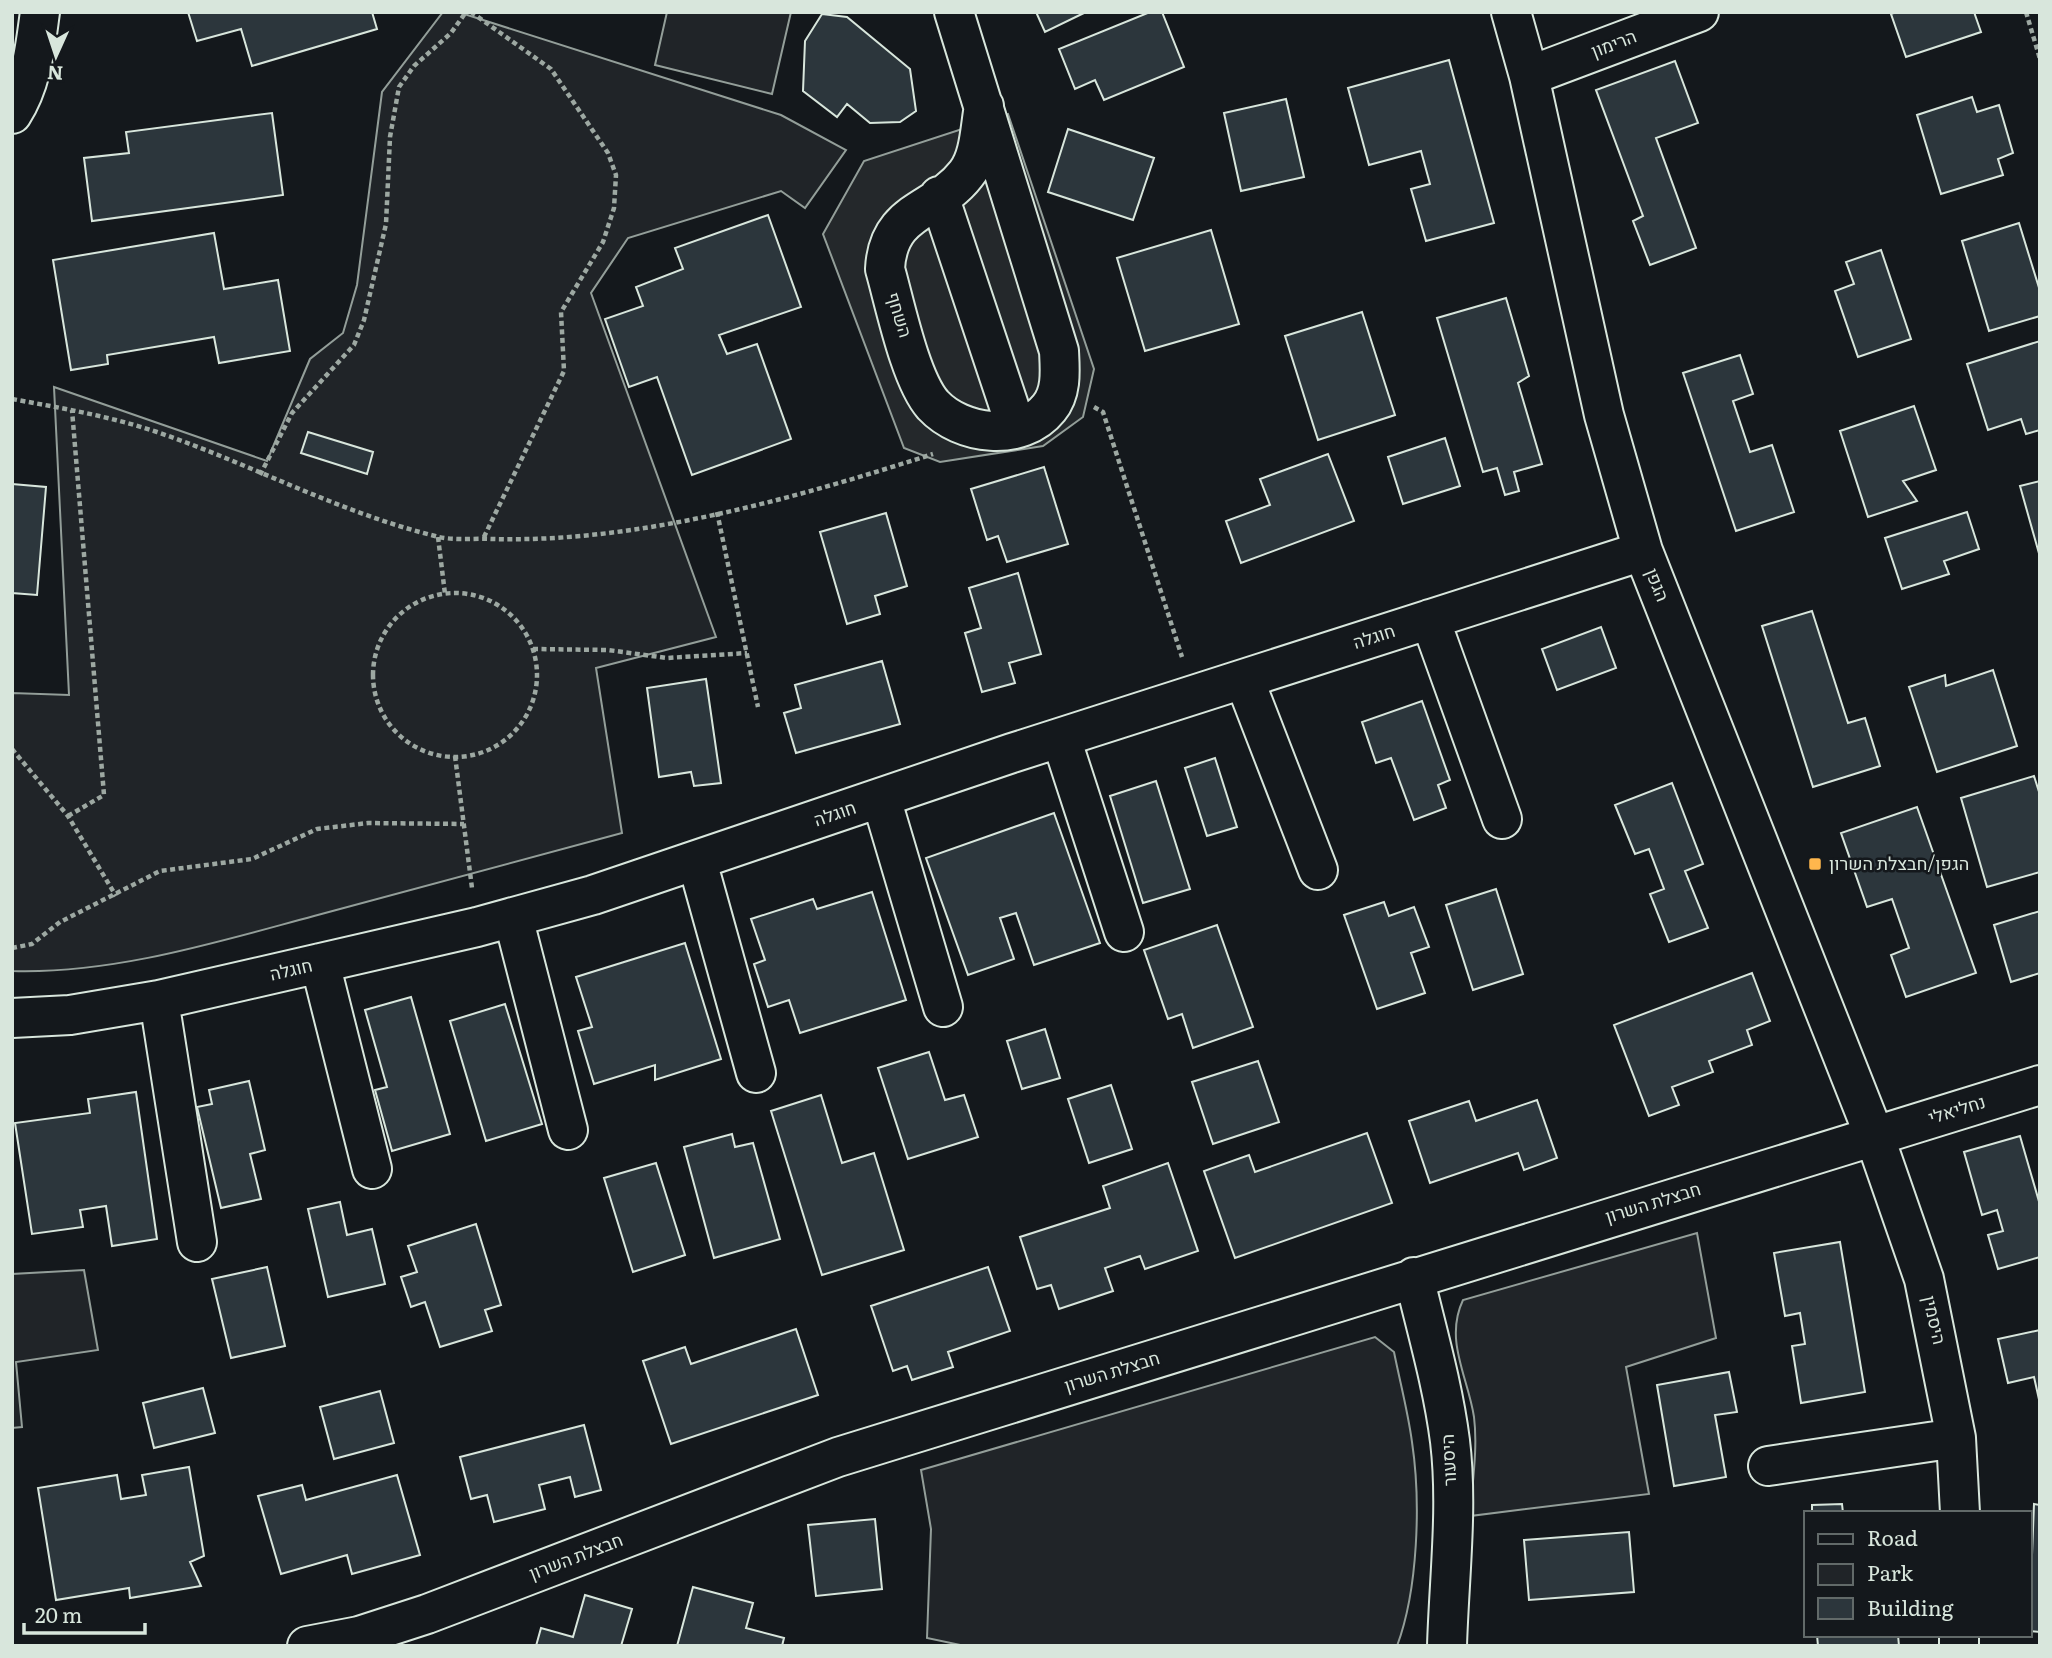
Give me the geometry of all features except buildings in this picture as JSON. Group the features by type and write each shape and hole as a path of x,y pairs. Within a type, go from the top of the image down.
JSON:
{"street":[{"path":"12,114 22,98 33,61 40,12"},
{"name":"השחף","path":"954,12 984,106 1059,351 1060,384 1049,408 1026,425 1004,431 975,429 951,421 932,404 920,384 884,268 886,249 896,228 968,172 977,148 984,106"},
{"name":"הגפן","path":"1511,12 1529,76 1604,415 1643,551 1874,1135"},
{"name":"הרימון","path":"1529,76 1699,12"},
{"path":"939,196 1016,427"},
{"name":"חוגלה","path":"12,1018 70,1015 159,1000 477,927 593,895 1061,738 1643,551"},
{"path":"1430,619 1502,819"},
{"path":"1244,679 1318,870"},
{"path":"1061,738 1124,932"},
{"path":"881,798 943,1007"},
{"path":"697,861 757,1073"},
{"path":"513,917 568,1130"},
{"path":"320,964 372,1169"},
{"path":"159,1000 197,1242"},
{"name":"נחליאלי","path":"1874,1135 2040,1085"},
{"name":"חבצלת השרון","path":"307,1646 352,1641 838,1457 1874,1135"},
{"name":"היסמין","path":"1874,1135 1924,1279 1956,1438 1960,1511"},
{"name":"היסעור","path":"1414,1278 1440,1383 1450,1443 1452,1514 1447,1646"},
{"path":"1768,1466 1956,1438"}],"path":[{"path":"260,475 292,413 354,345 364,320 386,224 390,136 399,87 414,66 451,33 466,12"},
{"path":"471,12 551,69 608,153 616,175 614,208 603,242 561,312 564,371 483,538"},
{"path":"2026,12 2040,59"},
{"path":"1060,384 1103,412 1194,695"},
{"path":"12,399 72,410 159,433 349,511 438,537 541,540 674,522 838,484 940,451"},
{"path":"68,816 104,795 72,410"},
{"path":"717,512 758,707"},
{"path":"438,537 445,594"},
{"path":"445,594 473,595 499,606 520,624 533,649 537,676 532,705 518,728 496,747 470,756 454,757 419,749 397,734 381,713 373,688 374,662 382,637 398,616 420,601 445,594"},
{"path":"533,649 608,650 667,657 747,653"},
{"path":"12,749 68,816 116,896"},
{"path":"454,757 477,927"},
{"path":"12,948 32,944 60,922 116,896 160,871 252,859 317,829 368,823 464,824"}],"green space":[{"path":"443,12 458,12 781,115 846,150 805,208 781,191 628,238 591,293 716,637 596,668 622,833 165,954 89,967 12,971 12,693 69,695 54,387 267,461 310,359 343,333 357,285 382,92"},
{"path":"667,12 791,12 772,94 655,65"},
{"path":"1697,1233 1716,1338 1626,1367 1649,1494 1470,1516 1475,1429 1459,1358 1456,1330 1463,1300"},
{"path":"84,1270 98,1350 16,1362 22,1427 12,1428 12,1274"},
{"path":"1375,1337 1394,1352 1415,1466 1416,1546 1409,1599 1397,1646 965,1646 927,1638 931,1529 921,1470"}],"shaded area":[{"path":"1008,114 1094,369 1083,417 1043,446 940,462 904,448 823,234 864,161"}],"place":[{"name":"הגפן/חבצלת השרון","path":"1815,864"}]}
